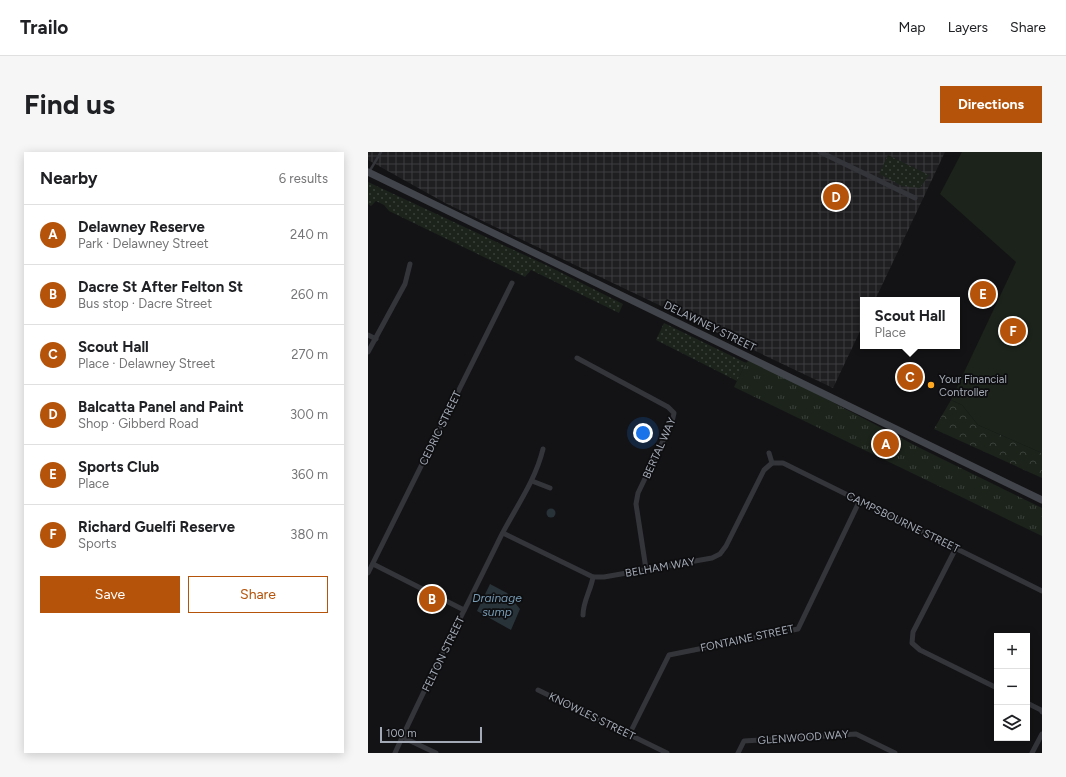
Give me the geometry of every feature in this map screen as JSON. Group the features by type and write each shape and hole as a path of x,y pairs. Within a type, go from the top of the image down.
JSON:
{"street":[{"path":"820,152 915,198"},
{"name":"DELAWNEY STREET","path":"368,172 1042,500"},
{"path":"368,352 405,284 410,264"},
{"name":"CEDRIC STREET","path":"368,573 512,283"},
{"path":"368,335 376,339"},
{"name":"BERTAL WAY","path":"577,358 668,407 674,413 672,422 638,493 636,504 646,569"},
{"name":"FELTON STREET","path":"395,753 464,610 503,533 532,481 539,466 543,449"},
{"path":"769,453 772,463"},
{"name":"BELHAM WAY","path":"593,577 604,577 712,558 720,554 726,546 764,470 772,463"},
{"name":"CAMPSBOURNE STREET","path":"772,463 783,463 1042,591"},
{"path":"532,481 550,488"},
{"name":"FONTAINE STREET","path":"629,735 669,655 798,629 860,500"},
{"path":"503,533 593,577 583,605 583,615"},
{"path":"956,548 913,632 912,643 920,650 994,687"},
{"path":"372,564 464,610"},
{"name":"KNOWLES STREET","path":"538,690 667,753"},
{"path":"1030,704 1042,712"},
{"name":"GLENWOOD WAY","path":"738,753 744,741 856,734 895,753"},
{"path":"1032,753 1042,734"},
{"path":"402,737 436,753"}],"lane":[{"path":"368,172 381,152"}],"shaded area":[{"path":"368,152 945,152 876,297 860,297 860,331 833,388 447,204 368,160"}],"green space":[{"path":"962,152 1042,152 1042,453 978,425 962,405 951,400 1016,262 940,194"},
{"path":"888,155 929,175 920,188 902,186 879,174"},
{"path":"368,182 546,265 623,304 619,313 531,270 525,277 389,211 384,205 376,201 371,206 368,204"},
{"path":"664,323 746,363 737,381 656,340"},
{"path":"750,359 920,448 1042,508 1042,536 734,387 746,363"},
{"path":"951,400 962,405 978,425 1042,453 1042,478 934,429"}],"water":[{"path":"549,509 553,509 555,513 553,517 549,517 547,515 547,511"},
{"name":"Drainage sump","path":"490,584 507,593 520,609 511,630 477,611"}],"place":[{"name":"Balcatta Panel and Paint","path":"836,197"},
{"name":"Sports Club","path":"983,294"},
{"name":"Richard Guelfi Reserve","path":"1013,331"},
{"name":"Scout Hall","path":"910,377"},
{"name":"Your Financial Controller","path":"931,385"},
{"name":"Delawney Reserve","path":"886,444"},
{"name":"Dacre St After Felton St","path":"432,599"}]}
